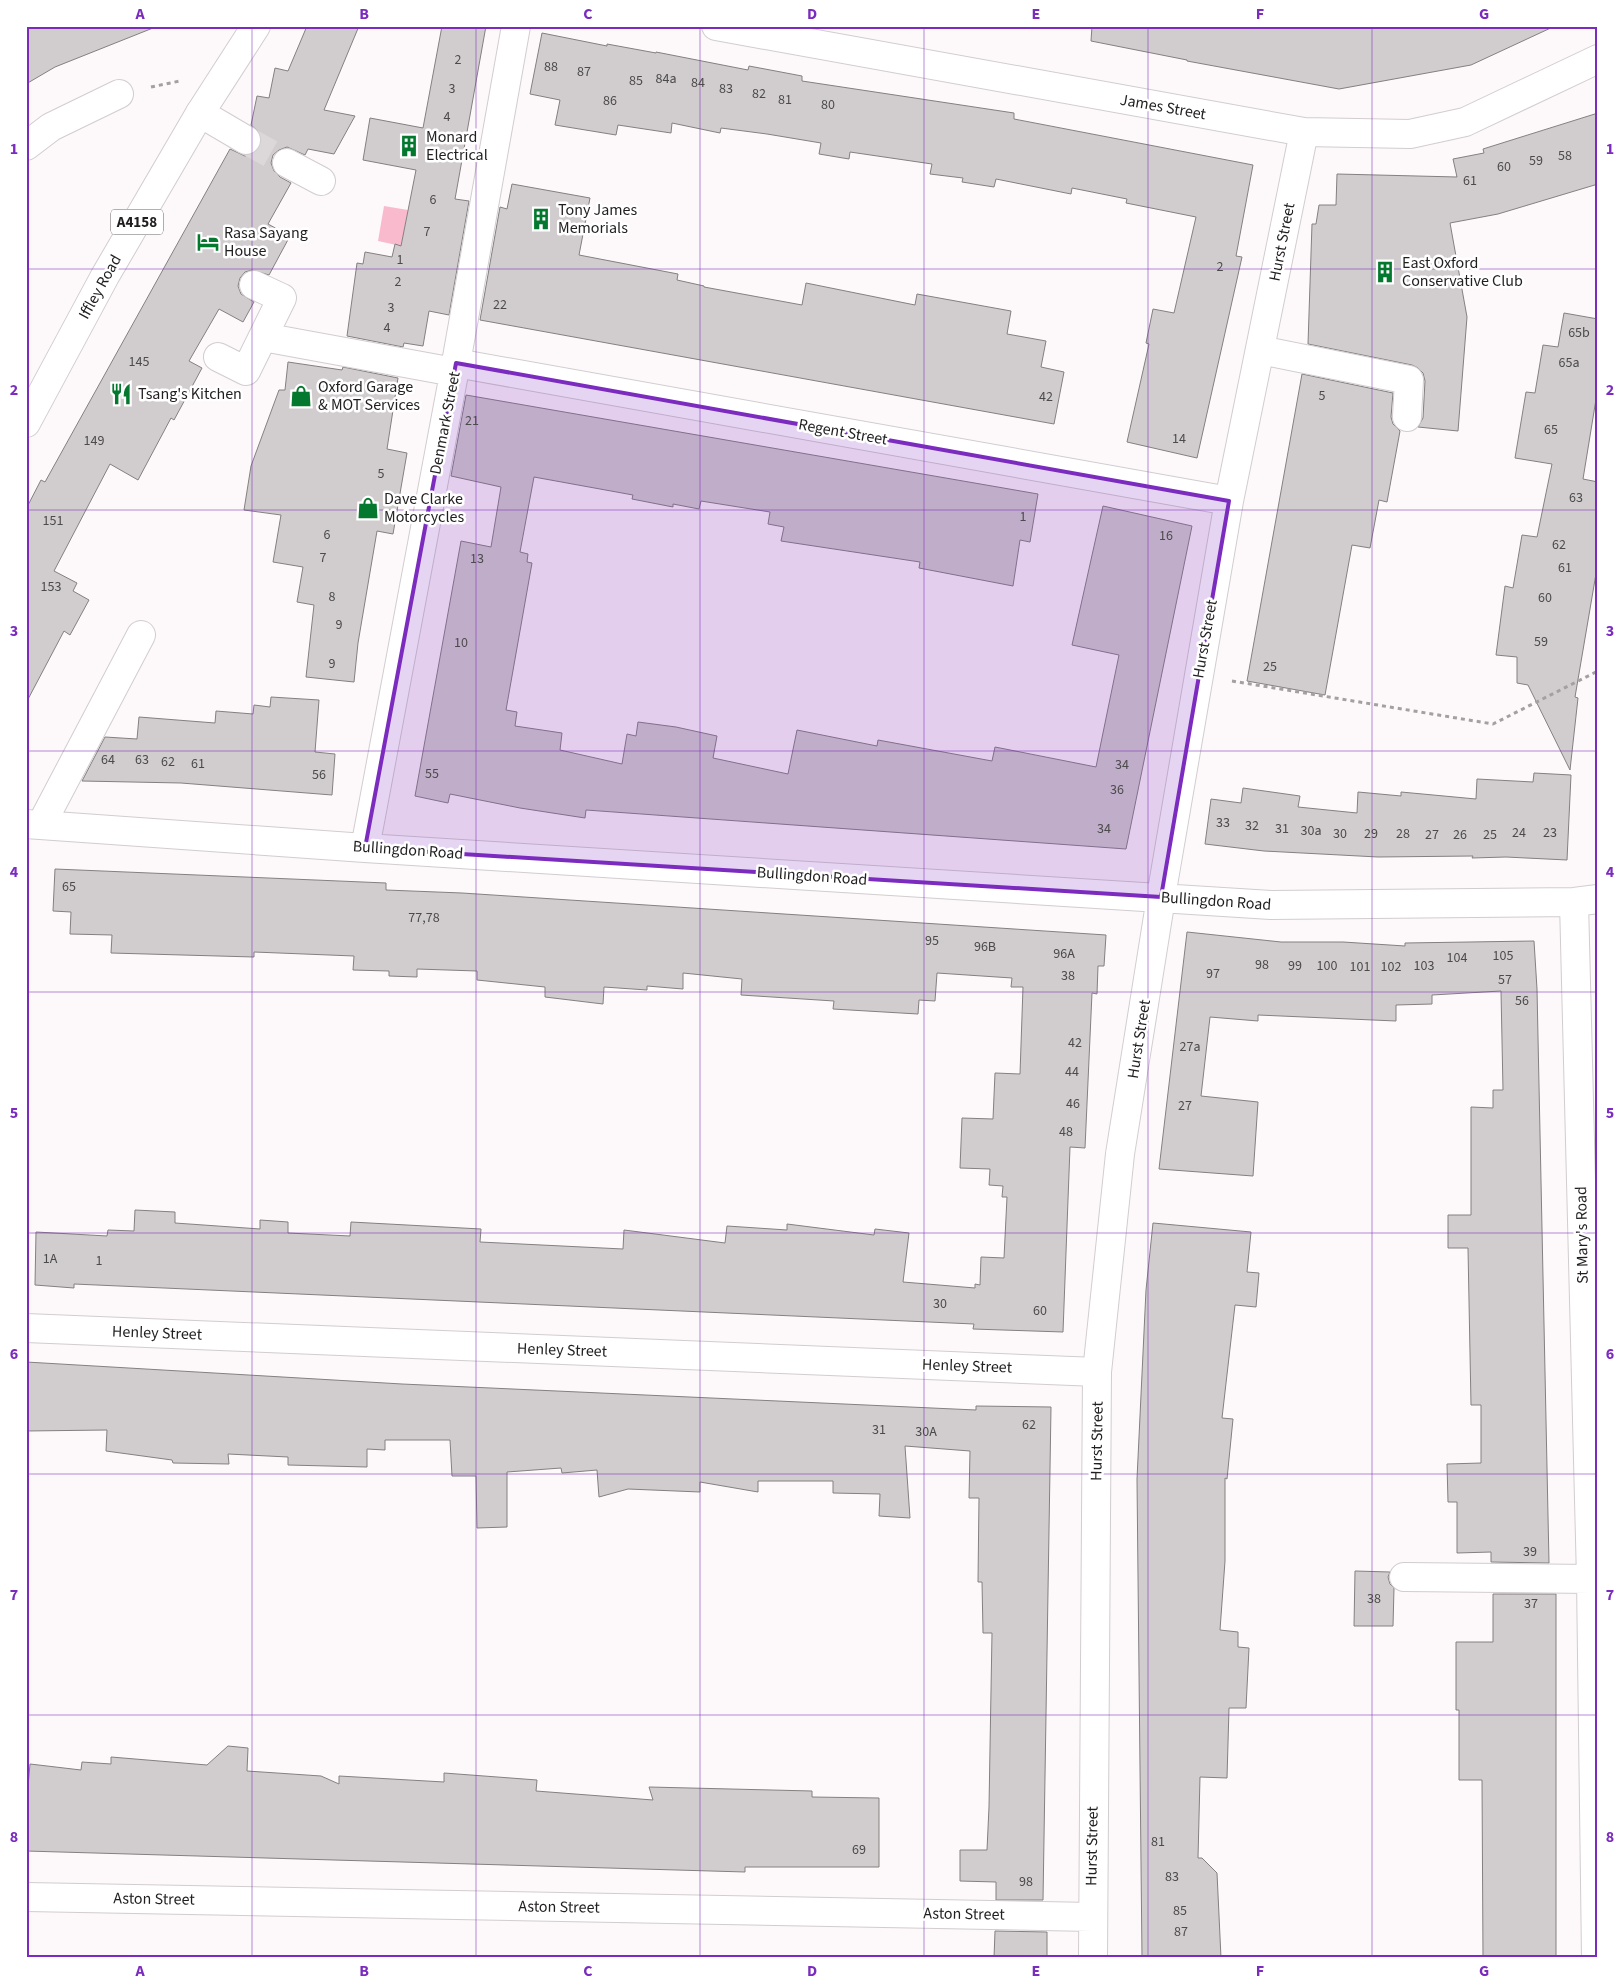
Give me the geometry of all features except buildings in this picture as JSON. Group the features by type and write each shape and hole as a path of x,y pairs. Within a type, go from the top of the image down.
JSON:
{"street":[{"name":"Iffley Road","path":"26,423 105,276 200,113 256,26"},
{"name":"Denmark Street","path":"365,848 455,367 516,26"},
{"name":"James Street","path":"716,26 1304,132 1410,134 1465,122 1598,58"},
{"path":"26,146 50,127 119,94"},
{"path":"200,113 246,140"},
{"name":"Hurst Street","path":"1093,1958 1098,1372 1120,1154 1161,897 1229,501 1304,132"},
{"path":"288,163 321,181"},
{"path":"218,357 246,371 264,336 282,298 254,285"},
{"name":"Regent Street","path":"264,336 455,367 1229,501"},
{"path":"1260,350 1408,380 1408,417"},
{"path":"34,825 141,635"},
{"name":"Bullingdon Road","path":"34,825 365,848 1271,905 1586,900"},
{"name":"St Mary's Road","path":"1586,900 1596,1958"},
{"name":"Henley Street","path":"26,1328 1098,1372"},
{"path":"1404,1577 1591,1579"},
{"name":"Aston Street","path":"26,1897 1092,1917"}],"path":[{"path":"1199,676 1493,724 1598,671"}],"highlighted area":[{"path":"456,363 1229,501 1161,897 365,848"}],"shaded area":[{"path":"384,206 408,210 401,246 378,241"}],"tunnel":[{"path":"246,140 287,163"}],"place":[{"name":"Monard Electrical","path":"409,146"},
{"name":"Tony James Memorials","path":"541,219"},
{"name":"Rasa Sayang House","path":"208,242"},
{"name":"East Oxford Conservative Club","path":"1385,272"},
{"name":"Tsang's Kitchen","path":"121,394"},
{"name":"Oxford Garage & MOT Services","path":"301,396"},
{"name":"Dave Clarke Motorcycles","path":"368,508"}]}
